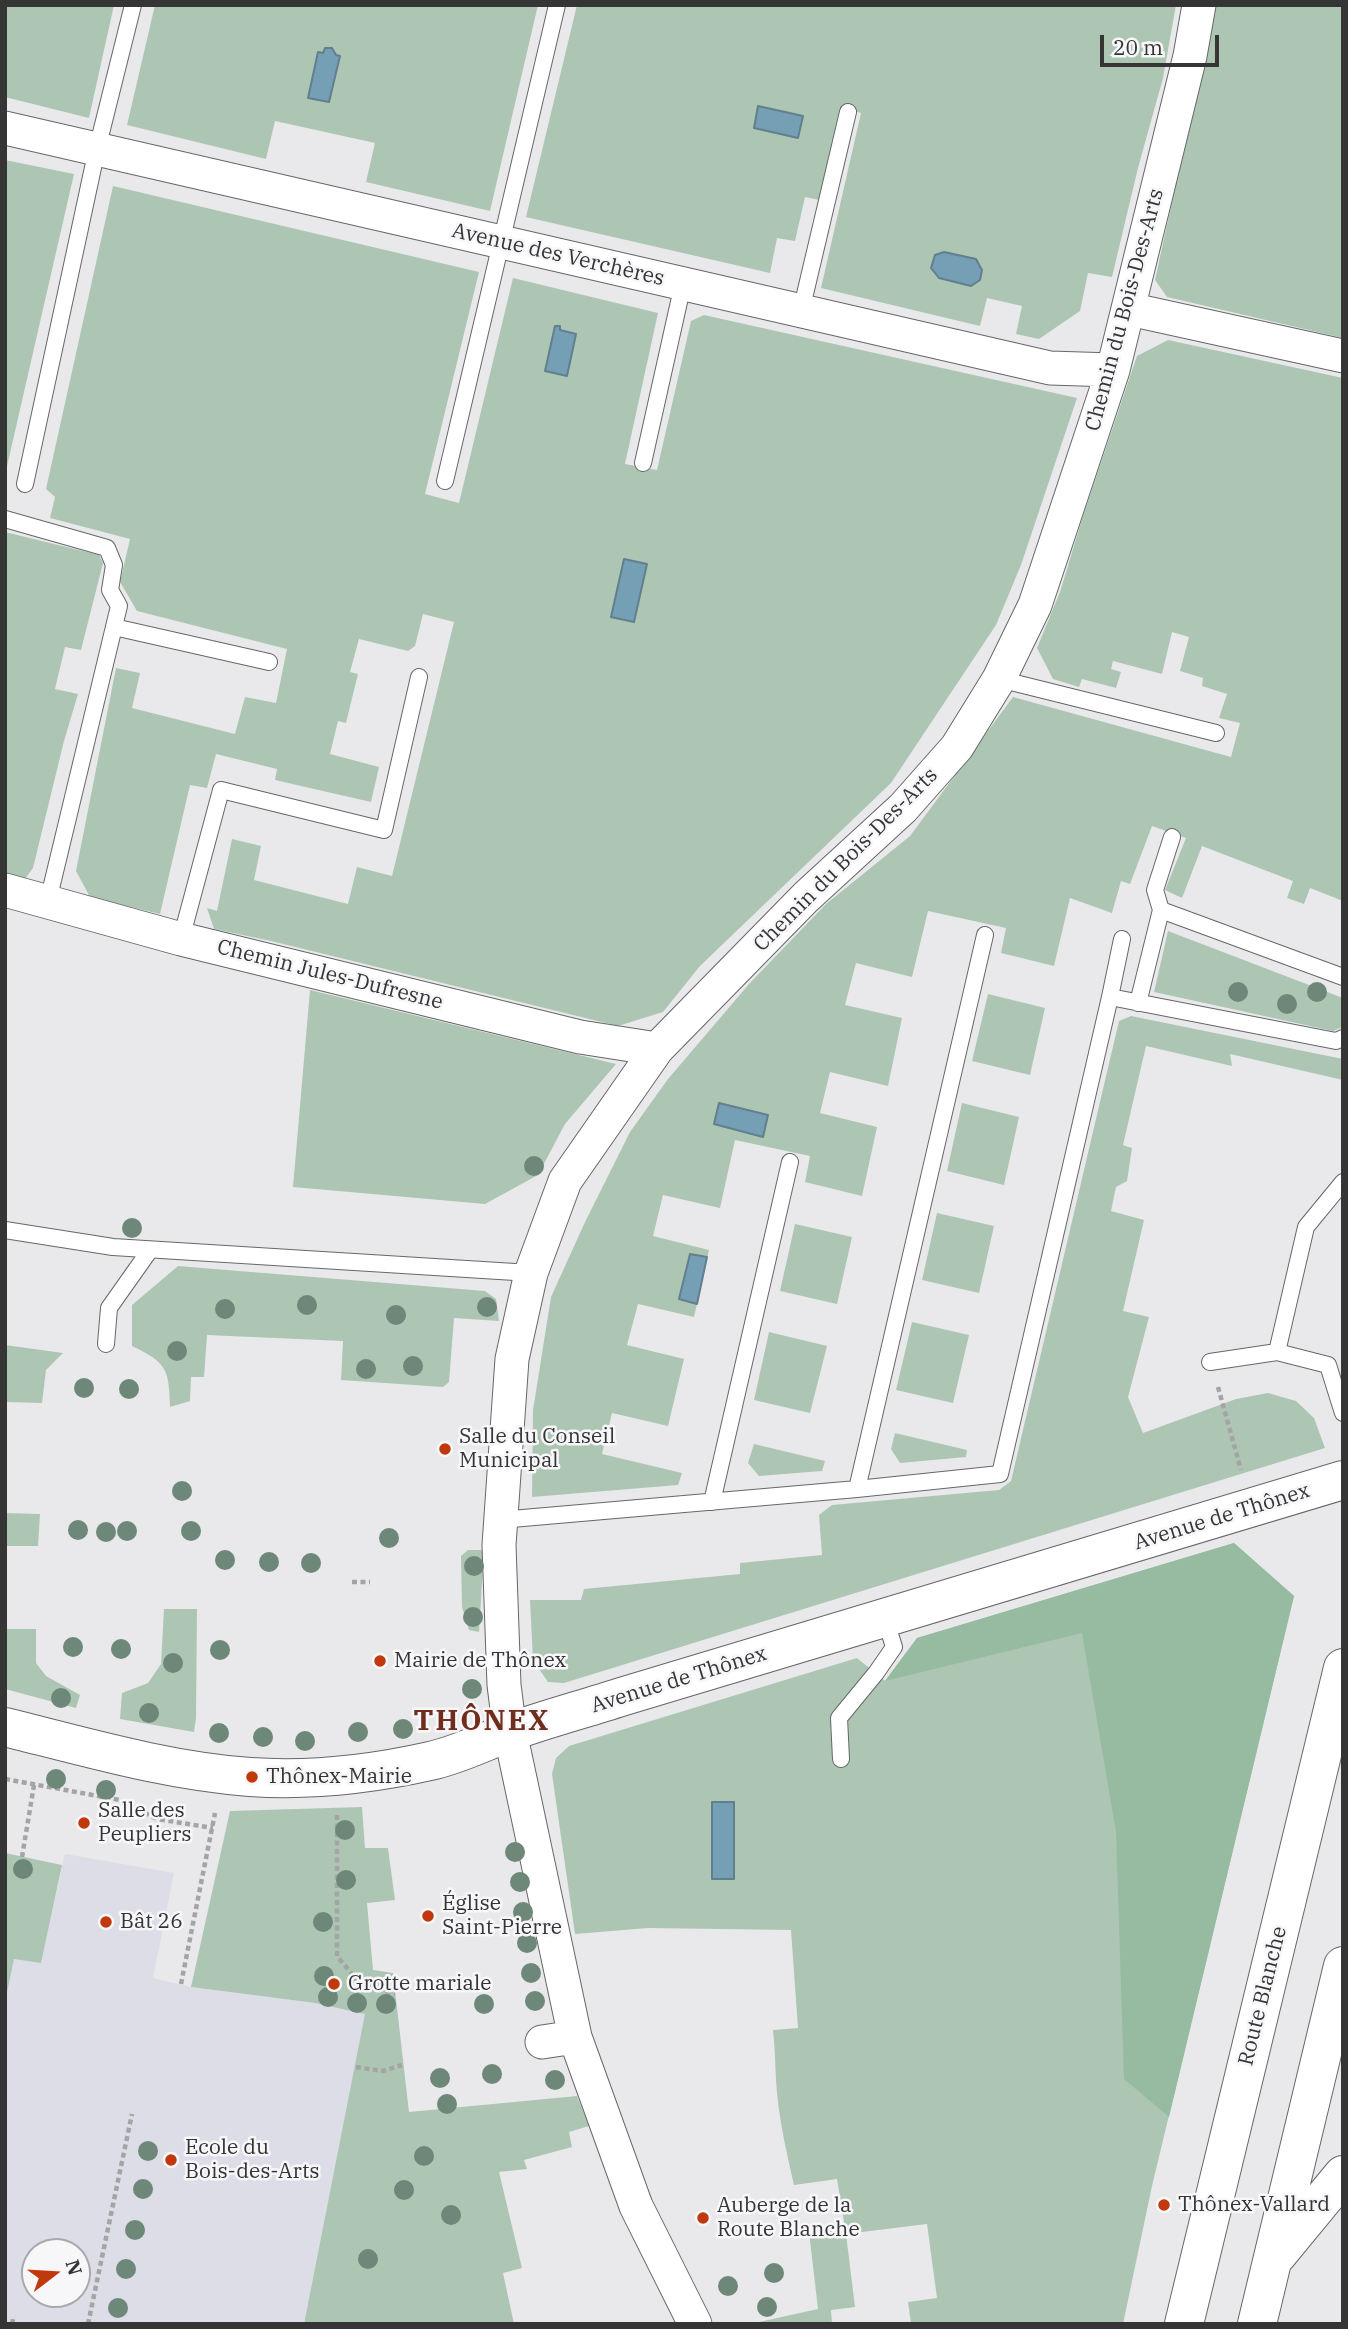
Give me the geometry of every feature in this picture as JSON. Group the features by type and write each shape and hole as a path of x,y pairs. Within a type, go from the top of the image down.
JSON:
{"main road":[{"name":"Avenue de Thônex","path":"5,1727 143,1761 221,1774 287,1777 336,1775 432,1761 510,1732 1343,1480"},
{"name":"Route Blanche","path":"1184,2324 1343,1668"},
{"path":"1257,2324 1343,1966"},
{"path":"1272,2262 1343,2175"}],"street":[{"name":"Chemin du Bois-Des-Arts","path":"695,2324 636,2206 575,2037 510,1732 504,1685 494,1528 513,1359 531,1273 565,1181 657,1049 806,897 903,808 957,747 999,679 1035,606 1113,370 1190,55 1199,5"},
{"name":"Avenue des Verchères","path":"5,128 1050,368 1113,370"},
{"path":"1129,309 1343,356"},
{"name":"Chemin Jules-Dufresne","path":"5,890 181,939 580,1037 657,1049"},
{"path":"542,2042 575,2037"}],"lane":[{"path":"26,484 97,149 133,5"},
{"path":"444,481 557,5"},
{"path":"801,311 848,112"},
{"path":"643,463 683,284"},
{"path":"5,519 107,548 114,565 110,590 119,606 48,901"},
{"path":"114,627 270,662"},
{"path":"181,939 221,790 384,830 419,677"},
{"path":"999,679 1216,733"},
{"path":"1138,1003 1161,910 1155,890 1172,837"},
{"path":"1161,910 1343,977"},
{"path":"856,1489 985,935"},
{"path":"494,1528 1000,1474 1122,939"},
{"path":"1110,997 1336,1041 1343,1038"},
{"path":"712,1503 790,1161"},
{"path":"1277,1352 1306,1227 1343,1182"},
{"path":"5,1230 113,1247 531,1273"},
{"path":"106,1344 110,1308 150,1250"},
{"path":"1210,1362 1277,1352 1328,1365 1343,1413"},
{"path":"841,1759 839,1718 876,1674 894,1647 885,1619"}],"path":[{"path":"1210,1362 1252,1508"},
{"path":"352,1582 370,1582"},
{"path":"181,1984 213,1828 221,1774"},
{"path":"336,1775 337,1956 360,1984 395,1994"},
{"path":"5,1779 120,1800 157,1819 213,1828"},
{"path":"22,1857 34,1785"},
{"path":"356,2067 383,2071 402,2065"},
{"path":"88,2324 132,2114"}],"shaded area":[{"name":"Ecole du Bois-des-Arts","path":"65,1854 174,1873 153,1978 191,1987 315,2003 366,2013 304,2324 5,2324 5,2002 14,1958 41,1962"}],"green space":[{"path":"5,5 114,5 89,118 5,97"},
{"path":"155,5 538,5 490,211 366,182 375,143 275,121 266,159 127,125"},
{"path":"577,5 1176,5 1163,78 1112,277 1088,273 1080,311 1039,339 1016,334 1022,306 987,298 980,326 821,288 861,113 840,107 819,200 805,197 795,241 777,238 770,273 526,217"},
{"path":"1215,5 1343,5 1343,338 1167,297 1155,280"},
{"path":"5,160 74,174 5,475"},
{"path":"113,186 479,272 425,494 459,503 513,278 658,313 625,464 657,470 691,321 704,315 1077,398 1021,565 996,625 891,783 700,966 663,1012 618,1026 214,929 207,908 217,911 232,839 261,846 254,880 348,904 357,867 392,876 454,622 423,614 415,646 408,651 359,639 350,672 358,674 346,723 338,721 330,754 379,767 371,802 275,780 277,769 216,754 207,788 190,785 160,914 90,897 76,871 116,668 140,673 132,708 235,734 245,697 276,703 287,649 137,611 120,582 130,539 50,518 55,497 46,489"},
{"path":"1168,340 1343,378 1343,901 1310,888 1304,904 1287,898 1293,881 1202,846 1182,898 1165,890 1186,838 1152,826 1130,884 1121,881 1112,913 1070,898 1054,966 1001,953 1006,928 928,911 912,977 856,963 845,1005 902,1018 888,1086 830,1072 820,1113 877,1127 862,1196 805,1182 810,1156 735,1140 720,1208 663,1195 653,1236 709,1250 694,1317 638,1304 627,1345 684,1359 668,1426 612,1413 602,1454 682,1473 678,1485 532,1497 533,1410 551,1297 630,1132 668,1079 749,984 826,904 910,836 1013,697 1231,757 1240,723 1219,718 1227,694 1202,686 1203,678 1180,671 1189,637 1172,632 1162,674 1113,661 1111,669 1121,672 1116,688 1082,679 1079,687 1053,679 1037,648 1060,592 1137,356"},
{"path":"5,532 99,555 103,563 81,650 65,647 55,689 78,694 33,868 22,883 5,878"},
{"path":"1168,931 1343,998 1343,1027 1333,1031 1154,992"},
{"path":"310,990 616,1064 565,1124 538,1175 485,1204 293,1187"},
{"path":"988,994 1045,1008 1030,1075 972,1061"},
{"path":"1131,1016 1343,1059 1343,1080 1230,1054 1232,1066 1146,1046 1123,1145 1132,1148 1127,1181 1116,1187 1111,1211 1144,1220 1123,1311 1149,1317 1128,1397 1143,1433 1236,1399 1268,1393 1296,1401 1314,1418 1325,1448 564,1683 548,1682 533,1660 530,1600 581,1600 584,1589 740,1574 740,1563 822,1555 819,1515 832,1505 999,1490 1011,1481 1119,1021"},
{"path":"962,1103 1019,1117 1004,1185 947,1171"},
{"path":"937,1213 994,1226 979,1293 922,1280"},
{"path":"795,1224 852,1237 837,1304 780,1291"},
{"path":"178,1266 485,1291 496,1299 499,1321 454,1318 449,1382 443,1387 341,1380 343,1341 207,1335 204,1377 191,1377 190,1401 170,1407 169,1384 164,1369 153,1357 132,1346 132,1305"},
{"path":"912,1322 969,1335 953,1403 896,1390"},
{"path":"769,1332 827,1346 810,1413 754,1400"},
{"path":"5,1345 63,1353 46,1370 42,1403 5,1402"},
{"path":"895,1433 967,1450 966,1457 900,1463 891,1449"},
{"path":"754,1444 825,1461 822,1471 759,1476 748,1463"},
{"path":"5,1513 40,1514 38,1546 5,1546"},
{"path":"1234,1543 1294,1596 1152,2186 1123,2324 911,2324 908,2302 937,2298 927,2224 846,2234 855,2307 831,2310 832,2324 750,2324 818,2309 809,2232 845,2228 837,2179 794,2185 783,2132 777,2093 773,2030 798,2028 791,1930 648,1928 575,1934 552,1774 556,1758 569,1746 857,1658 885,1681 917,1638"},
{"path":"1234,1543 1294,1596 1169,2117 1124,2079 1116,1832 1082,1633 885,1681 917,1638"},
{"path":"468,1550 484,1550 479,1632 469,1630 462,1607 461,1556"},
{"path":"164,1609 197,1609 194,1732 120,1719 122,1693 148,1683 161,1664"},
{"path":"5,1629 36,1629 36,1663 46,1676 80,1695 76,1708 5,1689"},
{"path":"362,1807 365,1848 388,1848 395,1900 367,1903 373,1970 393,1973 409,2112 577,2096 589,2126 569,2132 572,2147 524,2160 527,2169 499,2172 522,2268 503,2273 514,2324 304,2324 365,2014 315,2003 191,1987 230,1811"},
{"path":"5,1853 62,1865 41,1963 14,1959 5,2002"}],"water":[{"path":"325,48 332,48 336,55 340,56 329,102 308,98 318,52 323,53"},
{"path":"758,106 803,116 798,138 754,128"},
{"path":"944,252 976,259 982,270 980,280 971,286 939,278 931,268 935,255"},
{"path":"555,326 576,334 567,376 545,371"},
{"path":"624,559 647,564 634,622 611,617"},
{"path":"719,1103 768,1115 763,1137 714,1124"},
{"path":"690,1254 707,1257 697,1304 679,1299"},
{"path":"712,1802 734,1802 734,1879 712,1879"}],"place":[{"name":"Salle du Conseil Municipal","path":"445,1449"},
{"name":"Mairie de Thônex","path":"380,1661"},
{"name":"Thônex-Mairie","path":"252,1777"},
{"name":"Salle des Peupliers","path":"84,1823"},
{"name":"Église Saint-Pierre","path":"428,1916"},
{"name":"Bât 26","path":"106,1922"},
{"name":"Grotte mariale","path":"334,1984"},
{"name":"Ecole du Bois-des-Arts","path":"171,2160"},
{"name":"Thônex-Vallard","path":"1164,2205"},
{"name":"Auberge de la Route Blanche","path":"703,2218"}],"district":[{"name":"THÔNEX","path":"482,1722"}]}
